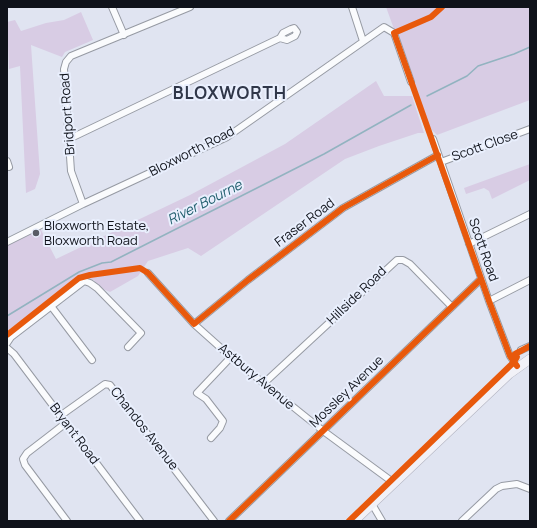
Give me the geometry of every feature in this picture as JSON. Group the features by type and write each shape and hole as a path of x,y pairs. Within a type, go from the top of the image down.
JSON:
{"main road":[{"path":"354,521 517,366 530,359"}],"street":[{"path":"112,7 124,35"},
{"name":"Bridport Road","path":"82,204 71,171 64,69 66,62 71,56 190,7"},
{"path":"352,7 363,41"},
{"name":"Bloxworth Road","path":"7,242 82,204 227,137 384,27 394,33 411,82"},
{"path":"69,139 280,38"},
{"name":"Scott Close","path":"441,162 530,129"},
{"name":"Scott Road","path":"433,139 489,300 510,356 517,366"},
{"name":"Fraser Road","path":"194,324 248,280 343,208 438,155"},
{"path":"469,244 530,214"},
{"name":"Hillside Road","path":"263,384 396,260 403,260 410,264 452,307"},
{"name":"Astbury Avenue","path":"148,273 194,324 231,357 322,430 394,483"},
{"name":"Mossley Avenue","path":"229,521 322,430 482,279"},
{"path":"489,300 530,280"},
{"path":"7,343 11,337 84,281 90,283 142,333 128,347"},
{"path":"51,306 92,360"},
{"path":"521,350 530,346"},
{"name":"Bryant Road","path":"7,348 14,354 140,521"},
{"path":"211,438 223,424 218,414 206,399 197,393 231,357"},
{"name":"Chandos Avenue","path":"60,416 104,384 110,385 214,521"},
{"path":"66,422 27,453 23,459 25,465 67,521"},
{"path":"462,521 496,489 502,486 517,484 530,489"},
{"path":"372,504 382,521"}],"shaded area":[{"path":"386,7 530,7 530,100 437,135 430,128"},
{"path":"81,12 93,40 65,52 62,57 31,45 40,174 35,189 26,193 20,66 9,69 7,22 15,20 21,31 46,23 64,20"},
{"path":"376,81 384,96 412,96 424,133 418,133 345,159 201,256 188,248 148,261 138,276 110,292 98,287 94,280 81,280 7,331 7,244 39,226 56,259 190,195 285,144"},
{"path":"530,164 530,180 492,199 489,191 484,188 466,194 464,188"}],"waterway":[{"name":"River Bourne","path":"427,96 467,76 478,66 530,47"},
{"name":"River Bourne","path":"7,316 79,272 102,263 111,262 324,154 411,105"}],"cycle path":[{"path":"442,7 431,17 394,33 489,301 510,356 517,366"},
{"path":"7,335 79,278 140,268 148,273 194,324 248,280 343,208 438,155"},
{"path":"229,521 481,279"},
{"path":"349,521 514,362 517,357 515,354 530,346"}],"place":[{"name":"Bloxworth Estate, Bloxworth Road","path":"36,233"}],"district":[{"name":"BLOXWORTH","path":"230,94"}]}
